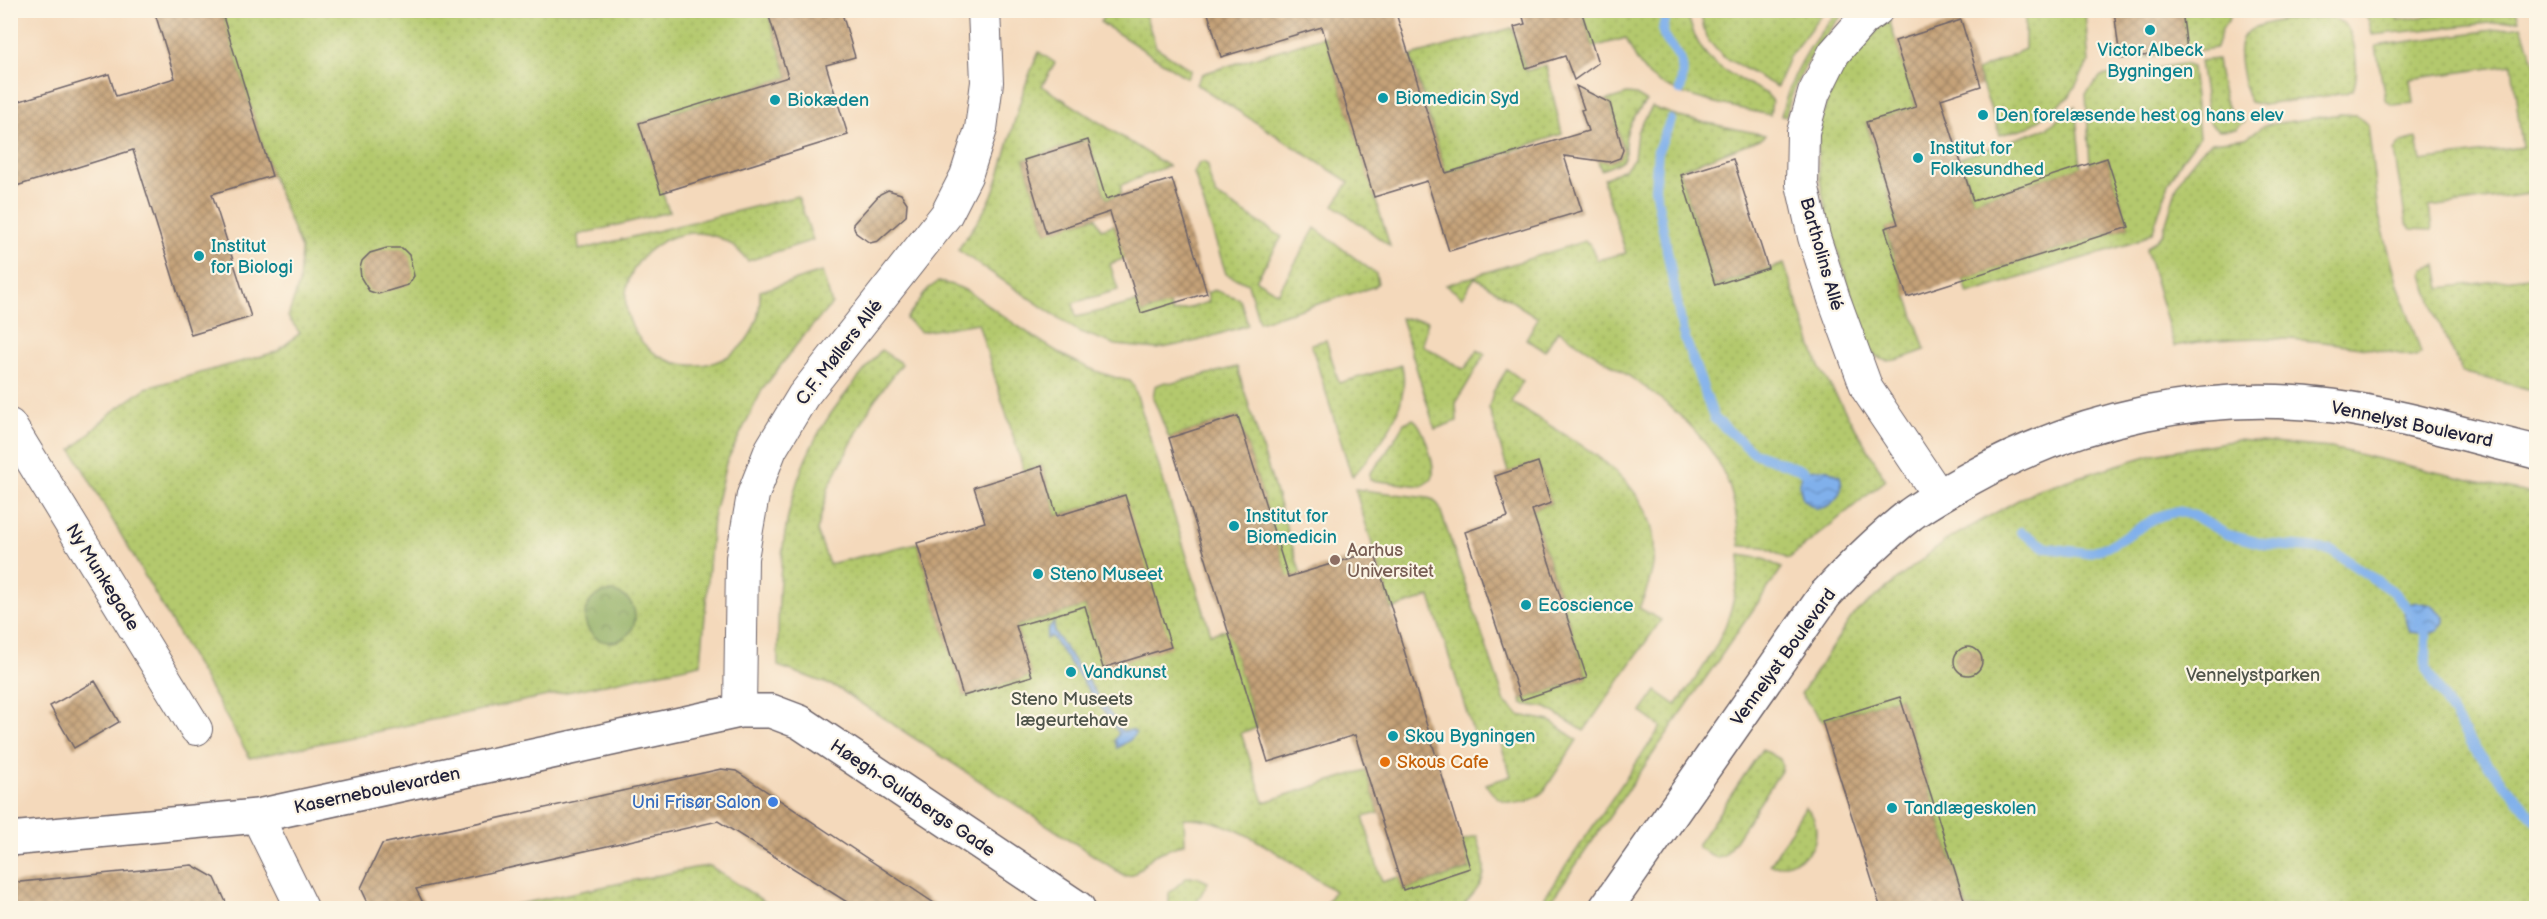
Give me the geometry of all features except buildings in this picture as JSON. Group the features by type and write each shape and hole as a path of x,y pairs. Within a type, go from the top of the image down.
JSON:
{"street":[{"name":"C.F. Møllers Allé","path":"740,711 742,558 753,495 771,449 803,396 946,215 966,176 981,129 987,82 984,10"},
{"name":"Bartholins Allé","path":"1877,10 1863,20 1834,53 1814,93 1803,132 1802,184 1814,237 1867,390 1939,495"},
{"name":"Vennelyst Boulevard","path":"1606,909 1825,595 1868,549 1912,513 1939,495 2008,457 2082,429 2159,410 2228,402 2333,406 2374,413 2536,452"},
{"name":"Ny Munkegade","path":"11,427 196,729"},
{"name":"Kaserneboulevarden","path":"10,839 257,816 740,711"},
{"name":"Høegh-Guldbergs Gade","path":"740,711 771,711 800,722 1078,909"},
{"path":"257,816 302,909"}],"green space":[{"path":"1700,10 1824,11 1789,57 1777,87 1722,56 1706,38"},
{"path":"1839,10 1846,11 1826,34 1809,60 1795,87 1786,116 1781,116 1790,87 1803,60 1819,34"},
{"path":"221,11 767,11 788,77 639,123 669,212 578,235 579,250 798,196 813,240 748,261 724,240 703,234 683,234 664,241 648,252 635,267 627,285 626,305 632,326 643,343 659,356 677,363 696,365 714,362 732,354 746,341 756,322 760,291 822,272 832,304 804,335 762,390 726,463 713,518 701,664 250,758 72,450 111,413 146,388 276,352 300,333 288,317 299,283 301,249 272,176"},
{"path":"1107,11 1144,11 1156,47 1191,70 1187,78 1100,22"},
{"path":"1582,11 1687,11 1698,43 1706,54 1726,71 1767,94 1772,100 1770,115 1708,101 1662,84 1643,69 1626,38 1593,47"},
{"path":"2022,11 2085,11 2089,62 2069,97 2031,126 2000,135 1977,71 2025,49 2025,15"},
{"path":"2182,11 2229,11 2230,18 2222,29 2216,48 2125,61 2125,58 2187,50"},
{"path":"2362,11 2397,11 2398,20 2465,11 2516,11 2519,20 2372,35 2369,21"},
{"path":"2329,17 2343,24 2352,39 2356,66 2353,90 2264,105 2250,102 2243,81 2240,53 2242,39 2248,32 2281,20"},
{"path":"1889,19 1916,107 1866,123 1898,224 1885,229 1925,350 1893,361 1879,358 1867,345 1828,217 1818,156 1823,115 1835,83 1856,54"},
{"path":"2522,26 2536,67 2536,193 2429,207 2432,230 2411,229 2406,222 2394,151 2401,142 2417,138 2421,161 2522,147 2512,65 2410,79 2413,103 2392,105 2385,99 2376,46"},
{"path":"1512,28 1526,71 1546,65 1562,134 1446,173 1411,56"},
{"path":"1325,36 1390,246 1334,205 1349,182 1196,84 1202,74"},
{"path":"1039,52 1055,63 1042,86 1168,166 1121,185 1121,194 1106,199 1088,140 1024,160 1046,232 1096,217 1101,229 1114,225 1125,258 1110,264 1118,290 1073,303 1076,317 1138,302 1142,313 1169,304 1172,313 1209,302 1207,293 1214,290 1240,299 1248,325 1197,341 1157,349 1116,345 1078,331 958,250 991,198 1025,86"},
{"path":"2217,59 2226,103 2237,116 2245,121 2236,129 2218,130 2209,122 2200,61"},
{"path":"2183,64 2192,67 2199,137 2168,184 2153,231 2138,241 1968,294 1963,279 2129,227 2107,159 2090,164 2086,94 2101,76"},
{"path":"1627,94 1636,95 1646,101 1628,129 1624,158 1613,166 1601,170 1596,155 1602,161 1610,162 1618,158 1623,148 1610,103 1604,101"},
{"path":"2075,106 2081,167 1973,201 1960,158 2047,128"},
{"path":"1652,107 1683,118 1765,135 1763,138 1679,170 1715,286 1784,264 1819,367 1886,480 1788,559 1764,547 1740,546 1732,495 1717,461 1701,437 1658,397 1558,330 1545,351 1526,339 1538,318 1475,277 1462,297 1446,285 1585,241 1590,244 1597,260 1626,253 1604,179 1626,168 1634,158 1637,132"},
{"path":"2341,114 2356,115 2368,125 2378,212 2397,281 2421,353 2416,357 2325,342 2265,338 2205,341 2174,346 2146,249 2163,233 2177,186 2185,171 2201,151 2212,142 2246,138 2265,125"},
{"path":"1203,162 1208,165 1216,195 1282,237 1256,280 1278,293 1315,228 1376,274 1378,283 1373,287 1259,322 1248,284 1226,274 1194,173 1199,163"},
{"path":"2437,265 2441,288 2536,276 2536,391 2462,372 2436,316 2423,275 2424,269"},
{"name":"Steno Museets lægeurtehave","path":"938,282 957,286 973,294 1033,336 1079,364 1112,377 1130,381 1134,386 1211,634 1228,629 1257,728 1241,733 1264,802 1366,770 1379,813 1363,817 1382,882 1399,877 1403,890 1470,869 1462,841 1477,836 1483,859 1484,875 1477,889 1461,908 1324,908 1334,891 1243,833 1203,819 1184,818 1185,843 1154,855 1133,875 1125,876 836,687 778,666 783,549 787,520 803,464 830,415 881,350 902,364 873,402 829,486 817,531 829,564 917,543 964,696 1031,676 1016,626 1085,606 1098,649 1125,495 1057,516 1042,466 1024,471 978,323 921,332 906,319 928,289"},
{"path":"1401,318 1428,321 1422,345 1463,369 1466,368 1477,350 1485,354 1456,403 1457,421 1435,429"},
{"path":"1326,340 1339,383 1402,365 1404,381 1398,411 1374,452 1353,476 1311,344"},
{"path":"1237,367 1312,610 1299,614 1238,416 1169,438 1153,398 1155,386 1165,382 1173,383"},
{"path":"1507,369 1523,381 1511,402 1601,459 1625,481 1643,506 1653,535 1652,568 1639,608 1661,620 1584,731 1547,708 1522,704 1521,700 1587,678 1532,510 1551,503 1538,463 1508,472 1489,408 1493,392"},
{"path":"1413,419 1421,429 1428,447 1433,466 1432,479 1421,486 1370,480 1370,473 1383,458 1404,423"},
{"name":"Vennelystparken","path":"2237,440 2331,448 2536,495 2536,908 1967,908 1900,697 1822,721 1801,694 1853,615 1945,541 2036,490 2153,454"},
{"path":"1355,489 1428,498 1434,500 1439,506 1505,702 1519,715 1550,721 1577,740 1544,791 1537,797 1521,802 1505,801 1491,792 1486,784 1511,776 1498,735 1476,741 1430,597 1392,609"},
{"path":"1740,555 1764,559 1782,568 1546,908 1537,908 1661,727 1641,712 1656,691 1676,705 1712,653 1721,636 1734,599"},
{"path":"605,592 615,592 628,599 635,612 635,622 628,635 615,642 605,642 596,638 589,631 585,622 585,612 589,603 596,596"},
{"path":"1762,749 1780,759 1781,771 1726,854 1717,858 1698,848 1698,844"},
{"path":"1805,807 1813,816 1816,828 1815,840 1810,851 1789,863 1770,865"},
{"path":"710,866 774,908 500,908 694,868"},
{"path":"1187,877 1197,877 1208,882 1195,905 1199,908 1169,906 1169,893"}],"water":[{"path":"1826,469 1840,476 1840,493 1833,502 1817,509 1803,500 1799,484 1802,470"},
{"path":"2417,602 2431,605 2444,616 2444,622 2438,631 2426,634 2410,632 2404,613 2409,604"},
{"path":"1054,622 1054,632 1122,731 1132,730 1136,733 1117,748 1115,740 1119,733 1051,636 1046,639 1048,629"}],"waterway":[{"path":"1669,10 1663,33 1681,61 1680,90"},
{"path":"1671,120 1658,150 1655,188 1683,333 1714,418 1754,453 1802,470 1812,478"},
{"path":"2021,532 2047,548 2086,553 2107,547 2160,516 2178,511 2195,516 2226,534 2264,544 2331,550 2392,591 2405,605 2426,634 2426,669 2451,711 2478,753 2536,821"}],"place":[{"name":"Victor Albeck Bygningen","path":"2150,30"},
{"name":"Biomedicin Syd","path":"1383,98"},
{"name":"Biokæden","path":"775,100"},
{"name":"Den forelæsende hest og hans elev","path":"1983,115"},
{"name":"Institut for Folkesundhed","path":"1918,158"},
{"name":"Institut for Biologi","path":"199,256"},
{"name":"Institut for Biomedicin","path":"1234,526"},
{"name":"Aarhus Universitet","path":"1335,560"},
{"name":"Steno Museet","path":"1038,574"},
{"name":"Ecoscience","path":"1526,605"},
{"name":"Vandkunst","path":"1071,672"},
{"name":"Skou Bygningen","path":"1393,736"},
{"name":"Skous Cafe","path":"1385,762"},
{"name":"Uni Frisør Salon","path":"773,802"},
{"name":"Tandlægeskolen","path":"1892,808"}]}
